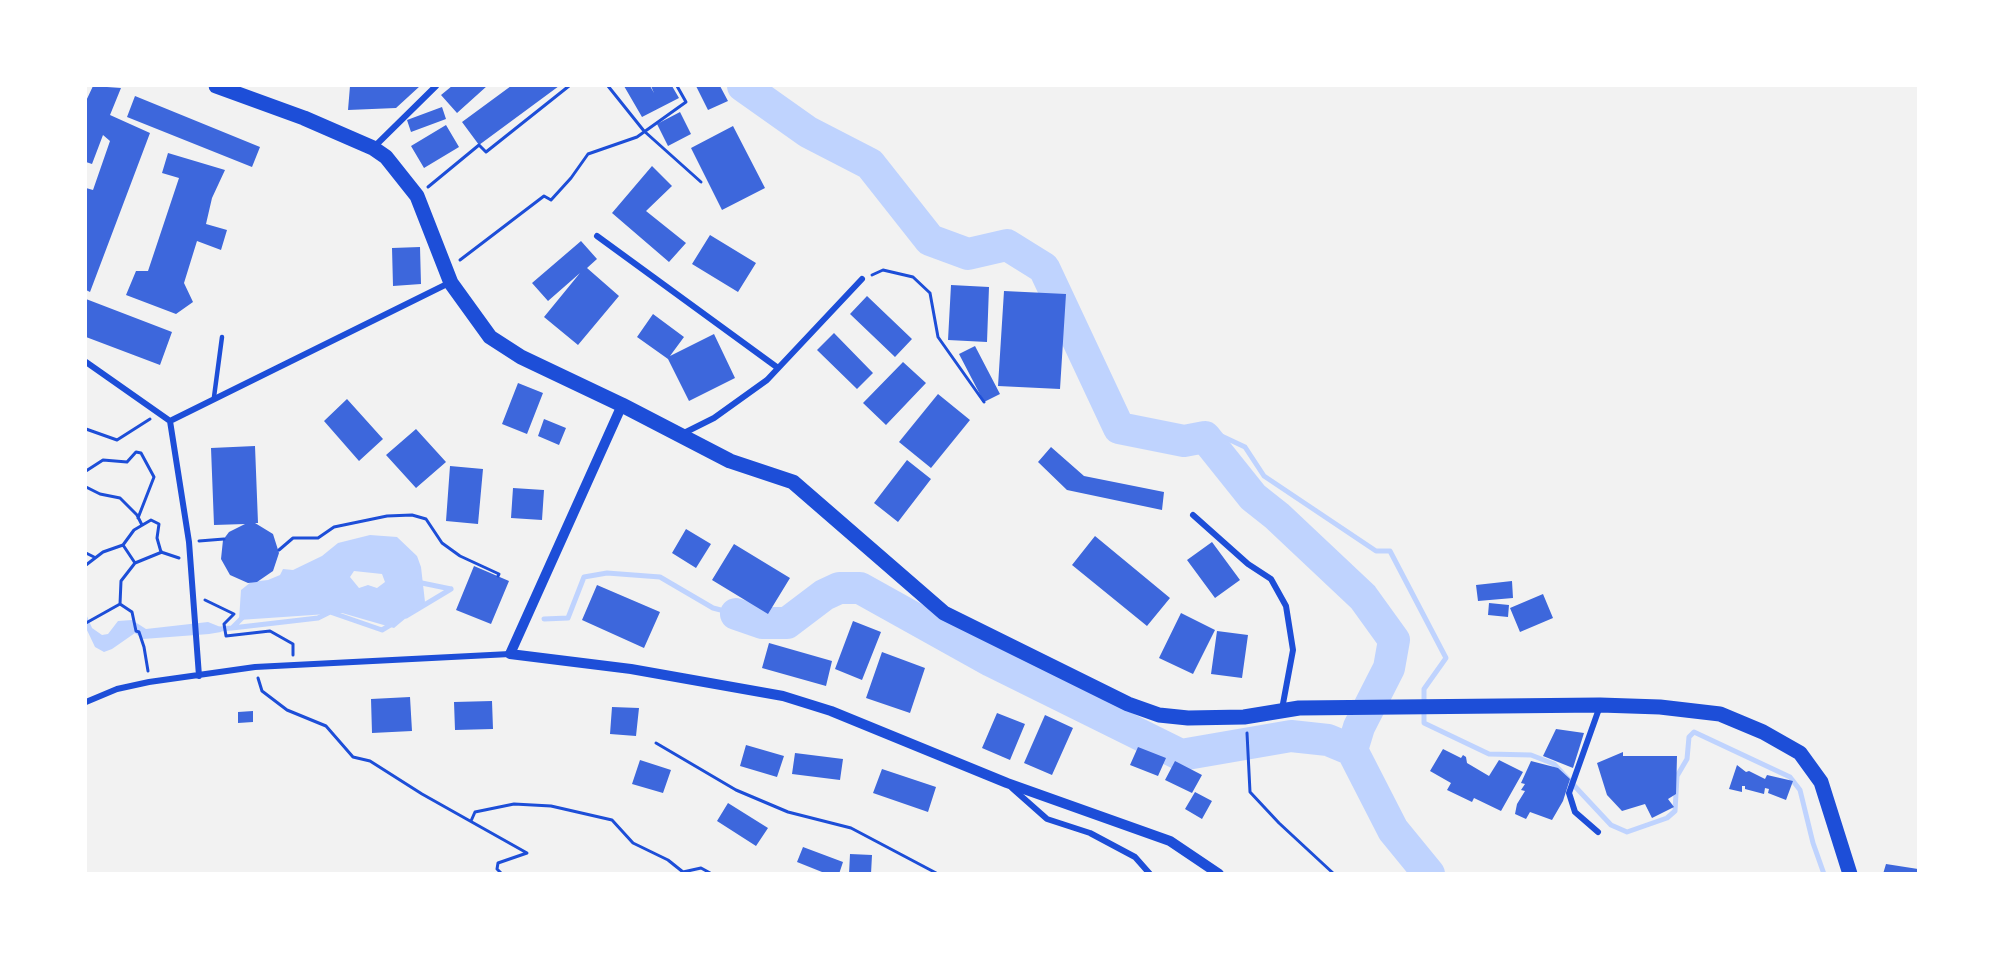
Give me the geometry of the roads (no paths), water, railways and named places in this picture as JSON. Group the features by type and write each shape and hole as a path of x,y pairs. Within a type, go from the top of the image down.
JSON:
{"main road":[{"path":"216,86 304,118 373,148 386,157 417,196 451,283 490,337 521,357 622,405 729,461 793,482 888,567 944,612 1128,704 1159,715 1225,718 1299,708 1600,705 1660,706 1720,714 1763,732 1800,753 1821,782 1850,873"}],"street":[{"path":"373,148 436,86"},
{"path":"597,236 778,368"},
{"path":"678,436 714,418 767,380 862,279"},
{"path":"170,421 451,283"},
{"path":"86,362 170,421 189,542 199,676"},
{"path":"510,654 622,405"},
{"path":"1193,515 1248,564 1270,579 1286,606 1293,650 1282,710"},
{"path":"86,702 117,689 149,682 255,667 510,654 631,669 783,696 852,718 1007,783 1170,841 1219,873"},
{"path":"1598,832 1575,812 1569,793 1600,705"},
{"path":"1007,783 1047,819 1090,833 1135,857 1150,873"}],"lane":[{"path":"214,398 222,338"}],"water":[{"path":"370,535 397,537 417,556 421,567 425,602 394,628 342,613 239,620 241,590 251,582 268,580 280,575 283,569 293,570 322,556 338,543","holes":["354,571 382,574 385,582 377,588 368,585 359,588 350,577"]},
{"path":"86,614 92,628 102,635 108,634 118,621 132,620 146,629 208,622 223,628 221,632 209,634 143,639 135,633 104,652 95,647 86,628"}],"waterway":[{"path":"743,86 808,132 870,164 930,240 968,254 1007,245 1044,268 1119,428 1184,441 1205,437 1253,497 1277,516 1363,597 1394,640 1389,668 1359,727 1352,750"},
{"path":"1205,437 1213,432 1245,447 1264,476 1376,551 1390,551 1446,658 1424,689 1424,723 1489,754 1531,755 1554,764 1611,825 1627,832 1667,818 1675,811 1677,776 1687,759 1689,737 1694,732 1790,777 1800,790 1813,843 1824,874"},
{"path":"544,619 568,618 584,577 607,573 660,577 713,608 736,614"},
{"path":"417,582 451,589"},
{"path":"736,614 762,623 787,623 824,595 839,588 860,588 991,661 1181,755 1291,736 1328,740 1352,750 1393,830 1429,874"},
{"path":"406,616 451,589"},
{"path":"232,628 318,618 330,612 382,630 392,624"},
{"path":"220,629 232,628 242,618"}]}
